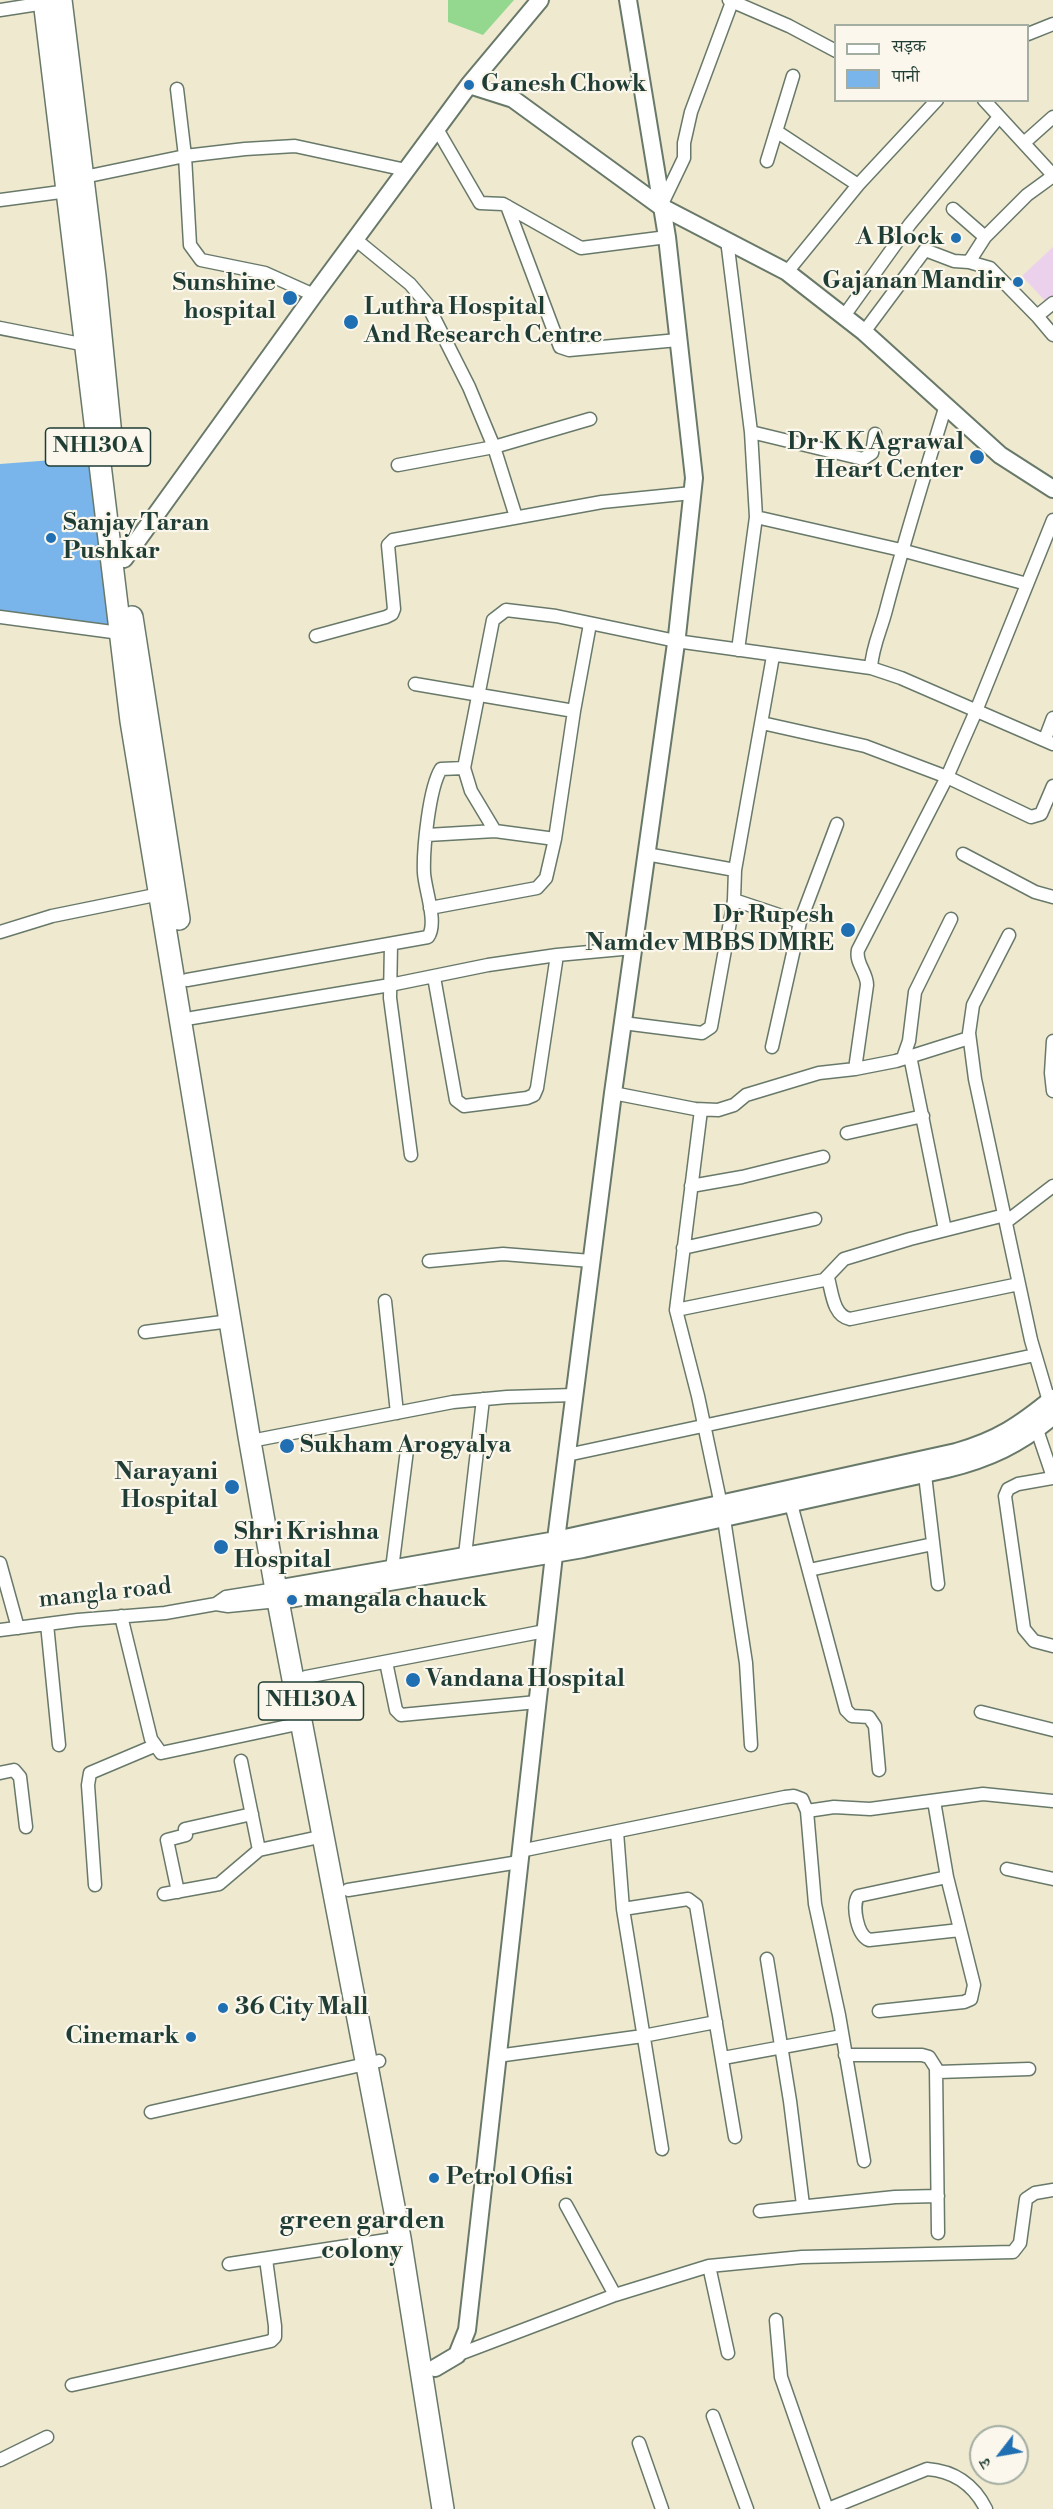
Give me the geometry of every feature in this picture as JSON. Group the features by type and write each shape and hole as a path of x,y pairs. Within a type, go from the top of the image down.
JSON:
{"highway":[{"name":"NH130A","path":"50,1 168,892 220,1230 261,1439 303,1723 330,1842 374,2063 414,2235 455,2509"},
{"name":"NH130A","path":"76,184 86,345 131,721 187,980 230,1321 284,1594 306,1677 330,1842 348,1890 443,2509"}],"street":[{"path":"124,559 469,85 540,0"},
{"path":"457,2355 467,2330 555,1547 613,1093 676,641 694,478 667,237 660,206 628,0"},
{"path":"0,10 50,1"},
{"path":"660,206 684,158 684,143 691,112 730,1 789,26 834,50"},
{"path":"1029,34 1053,24"},
{"path":"767,161 792,75"},
{"path":"469,85 513,99 660,206 787,272 864,332 1000,455 1053,489"},
{"path":"177,89 185,156 190,245 201,260 265,273 314,295"},
{"path":"787,272 858,185 933,102"},
{"path":"969,262 985,237 1027,195 1053,176 1025,142 986,102"},
{"path":"844,316 910,224 999,117"},
{"path":"1025,142 1053,117"},
{"path":"437,129 479,203 498,202 581,248 667,237"},
{"path":"776,131 858,185"},
{"path":"0,200 76,184 185,156 244,149 304,146 406,170"},
{"path":"507,206 560,347 569,350 678,340"},
{"path":"953,209 985,237"},
{"path":"355,239 410,284 427,304 469,387 494,447 516,517"},
{"path":"727,240 751,432 756,517 738,650"},
{"path":"864,332 925,250 954,261 969,262 990,268 1053,335"},
{"path":"1037,316 1053,303"},
{"path":"0,328 86,345"},
{"path":"871,668 871,655 884,618 901,550 945,405"},
{"path":"398,465 494,447 590,419"},
{"path":"751,432 863,459 872,453 875,434"},
{"path":"316,636 392,614 394,609 388,545 393,540 602,502 692,494"},
{"path":"756,517 901,550 1027,584"},
{"path":"855,1069 867,985 857,953 946,777 976,711 1053,520"},
{"path":"495,831 471,791 464,768 493,620 507,610 556,616 676,641 871,668 901,678 1049,741 1053,718"},
{"path":"0,617 120,633"},
{"path":"430,908 540,887 546,878 555,839 574,711 590,624"},
{"path":"623,1023 699,1032 708,1030 734,900 735,870 773,656"},
{"path":"415,684 574,711"},
{"path":"762,723 865,746 946,777 1031,817 1041,813 1053,786"},
{"path":"187,980 428,937 431,932 430,908 424,870 432,785 439,771 444,767 464,768"},
{"path":"772,1047 800,921 837,824"},
{"path":"427,835 495,831 555,839"},
{"path":"646,854 735,870"},
{"path":"963,854 1035,892 1053,897"},
{"path":"0,932 52,916 168,892"},
{"path":"734,900 800,921"},
{"path":"945,1230 922,1116 907,1057 915,992 951,919"},
{"path":"722,1512 791,1504 925,1475 996,1455 1017,1444 1034,1422 1052,1407 1035,1355 1019,1284 975,1079 969,1038 973,1005 1009,935"},
{"path":"391,944 390,985 411,1155"},
{"path":"192,1018 390,985 488,965 557,955 633,948"},
{"path":"434,976 456,1100 464,1106 527,1098 534,1095 537,1088 557,955"},
{"path":"613,1093 701,1110 726,1108 746,1095 819,1072 855,1069 907,1057 969,1038"},
{"path":"1053,1041 1051,1072 1053,1091"},
{"path":"701,1110 676,1310 722,1512 746,1663 751,1745"},
{"path":"847,1133 922,1116"},
{"path":"691,1186 741,1177 823,1157"},
{"path":"676,1310 828,1278 837,1264 844,1259 945,1230 1005,1218 1053,1186"},
{"path":"683,1248 815,1219"},
{"path":"429,1261 503,1254 591,1261"},
{"path":"828,1278 837,1311 850,1319 1019,1284"},
{"path":"385,1301 397,1413"},
{"path":"145,1332 230,1321"},
{"path":"567,1455 1035,1355"},
{"path":"261,1439 453,1402 574,1395"},
{"path":"465,1555 483,1399"},
{"path":"284,1594 555,1547 722,1512 967,1449 1034,1422"},
{"path":"1034,1422 1053,1477 1018,1484 1008,1489 1005,1496 1024,1629 1034,1641 1053,1646"},
{"path":"392,1569 407,1450"},
{"path":"925,1475 938,1584"},
{"path":"791,1504 846,1710 852,1716 869,1718 874,1723 879,1770"},
{"path":"809,1570 933,1544"},
{"path":"284,1594 465,1555 555,1547"},
{"path":"0,1563 18,1628"},
{"name":"mangla road","path":"0,1630 165,1612 216,1604 228,1606 284,1594"},
{"path":"121,1616 154,1746 161,1753 303,1723"},
{"path":"47,1624 59,1745"},
{"path":"306,1677 545,1631"},
{"path":"386,1662 396,1710 401,1715 537,1702"},
{"path":"981,1712 1053,1730"},
{"path":"95,1885 88,1779 90,1773 154,1746"},
{"path":"241,1761 259,1850"},
{"path":"0,1773 14,1770 20,1777 26,1827"},
{"path":"807,1811 834,1807 870,1809 983,1794 1053,1801"},
{"path":"348,1890 519,1856 617,1832 794,1796 804,1800 807,1811 815,1904 842,2036 864,2161"},
{"path":"879,2011 964,2002 971,1999 974,1985 948,1877 934,1801"},
{"path":"178,1892 167,1840 186,1835 185,1829 252,1814"},
{"path":"617,1832 623,1909 662,2149"},
{"path":"164,1894 219,1884 259,1850 330,1842"},
{"path":"1007,1869 1053,1879"},
{"path":"948,1877 858,1896 855,1902 861,1933 863,1938 869,1940 960,1930"},
{"path":"623,1909 688,1899 694,1903 735,2136"},
{"path":"767,1959 803,2205"},
{"path":"497,2056 643,2036 716,2022"},
{"path":"723,2058 842,2036"},
{"path":"845,2055 922,2055 932,2060 938,2073 938,2233"},
{"path":"152,2112 374,2063"},
{"path":"938,2073 1029,2069"},
{"path":"435,2368 457,2355 615,2295 709,2266 774,2259 1013,2252 1020,2242 1026,2199 1035,2193 1053,2190"},
{"path":"760,2211 895,2197 938,2196"},
{"path":"566,2205 615,2295"},
{"path":"229,2264 400,2238"},
{"path":"72,2385 271,2341 275,2337 275,2326 266,2259"},
{"path":"709,2266 728,2353"},
{"path":"776,2320 781,2377 827,2509 927,2469 941,2470 971,2487 980,2496 986,2509"},
{"path":"713,2416 747,2509"},
{"path":"0,2460 47,2437"},
{"path":"639,2443 662,2509"}],"shaded area":[{"path":"1053,247 1053,298 1047,303 1022,276"}],"green space":[{"path":"448,0 514,0 483,35 448,22"}],"water":[{"name":"Sanjay Taran Pushkar","path":"93,457 111,632 0,613 0,464"}],"place":[{"name":"Ganesh Chowk","path":"469,85"},
{"name":"A Block","path":"956,238"},
{"name":"Gajanan Mandir","path":"1018,282"},
{"name":"Sunshine hospital","path":"290,298"},
{"name":"Luthra Hospital And Research Centre","path":"351,322"},
{"name":"Dr K K Agrawal Heart Center","path":"977,457"},
{"name":"Sanjay Taran Pushkar","path":"51,538"},
{"name":"Dr Rupesh Namdev MBBS DMRE","path":"848,930"},
{"name":"Sukham Arogyalya","path":"287,1446"},
{"name":"Narayani Hospital","path":"232,1487"},
{"name":"Shri Krishna Hospital","path":"221,1547"},
{"name":"mangala chauck","path":"292,1600"},
{"name":"Vandana Hospital","path":"413,1680"},
{"name":"36 City Mall","path":"223,2008"},
{"name":"Cinemark","path":"191,2037"},
{"name":"Petrol Ofisi","path":"434,2178"}],"district":[{"name":"green garden colony","path":"362,2237"}]}
